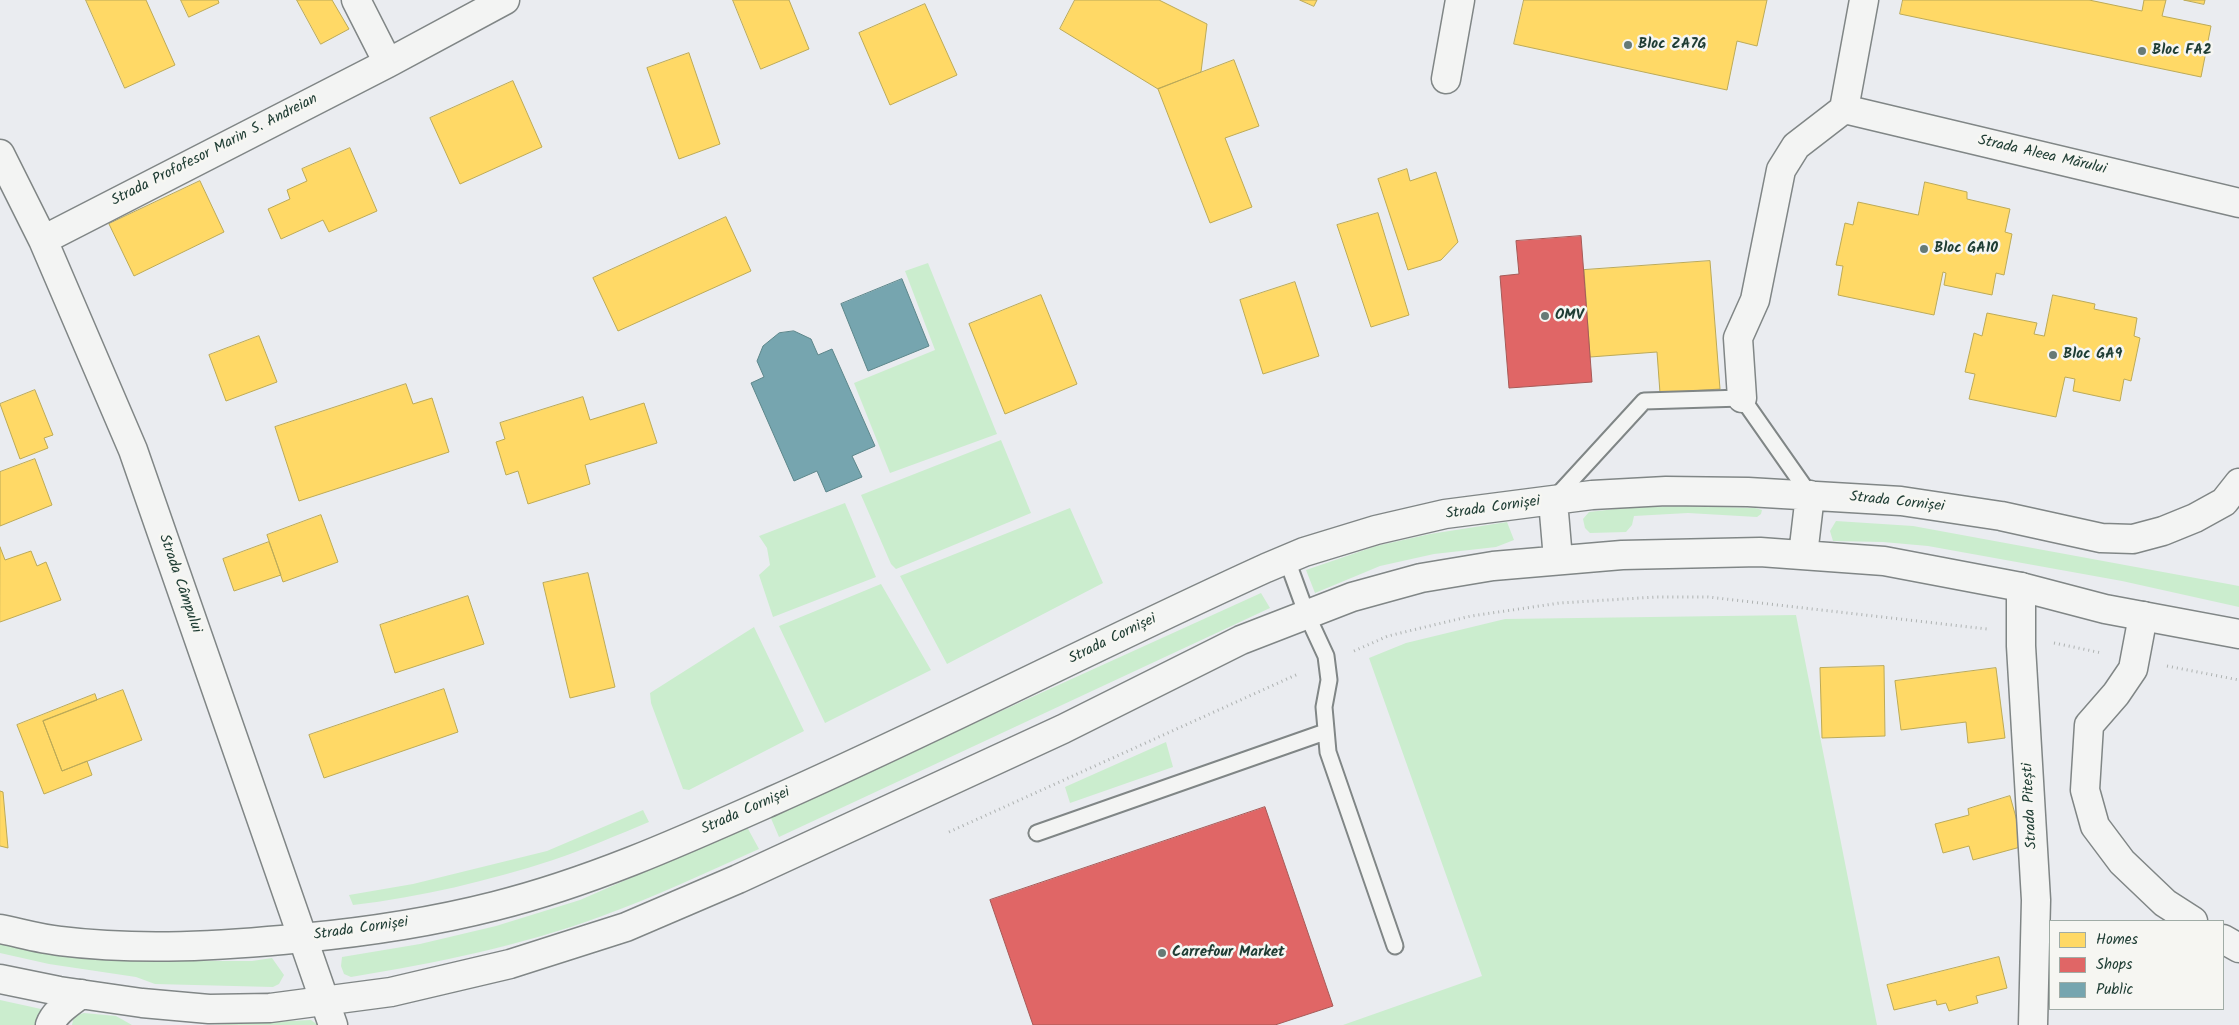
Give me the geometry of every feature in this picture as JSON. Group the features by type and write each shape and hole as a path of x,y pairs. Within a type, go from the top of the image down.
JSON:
{"street":[{"path":"356,0 388,63"},
{"name":"Strada Profofesor Marin S. Andreian","path":"43,240 388,63 505,0"},
{"path":"1446,79 1460,0"},
{"path":"1742,398 1738,338 1755,300 1781,170 1796,146 1844,109 1864,0"},
{"name":"Strada Aleea Mărului","path":"1844,109 2239,203"},
{"name":"Strada Câmpului","path":"0,154 43,240 133,450 258,812 330,1013"},
{"name":"Strada Cornișei","path":"0,930 60,941 148,946 229,945 304,938 401,925 494,906 588,878 663,849 913,736 1194,601 1287,560 1376,530 1436,516 1592,495 1666,491 1810,495 1901,501 2001,516 2101,538 2133,539 2163,531 2195,518 2224,502 2239,483"},
{"path":"1803,556 1810,495"},
{"path":"1553,501 1558,559"},
{"path":"0,979 142,1003 209,1009 270,1008 330,1013 391,992 510,964 626,928 1062,729 1241,640 1352,597 1421,578 1494,566 1622,555 1760,552 1884,561 2021,587 2105,609 2239,634"},
{"name":"Strada Pitești","path":"2021,587 2021,636 2036,900 2032,1025"},
{"path":"2143,616 2133,669 2116,694 2089,725 2085,790 2095,826 2122,862 2165,903 2192,920"},
{"path":"2224,940 2239,948"},
{"path":"50,1025 52,1019 63,1008 81,994"}],"lane":[{"path":"1553,501 1644,401 1742,398 1810,495"},
{"path":"1287,560 1307,615 1326,656 1329,680 1324,707 1328,752 1395,946"},
{"path":"1037,833 1325,732"}],"path":[{"path":"1353,652 1388,636 1471,616 1560,603 1656,597 1708,597 1988,630 2239,680"},
{"path":"949,832 1298,674"}],"green space":[{"path":"928,263 997,434 890,473 854,383 935,350 905,271"},
{"path":"1001,440 1031,513 896,569 891,564 861,495"},
{"path":"845,503 876,577 773,617 759,575 770,565 767,548 759,536"},
{"path":"1633,507 1755,508 1762,510 1761,514 1757,517 1688,513 1634,516 1632,525 1626,532 1590,533 1585,528 1583,519 1589,512"},
{"path":"1070,508 1103,583 947,664 900,576"},
{"path":"1836,521 1913,526 2239,586 2239,607 2122,581 1928,546 1883,542 1833,541 1830,531"},
{"path":"1507,522 1514,540 1496,547 1434,554 1380,566 1315,593 1306,570 1376,546 1430,534"},
{"path":"881,584 931,670 825,723 779,626"},
{"path":"1261,593 1270,608 779,837 770,816"},
{"path":"1796,615 1877,1025 1343,1025 1482,976 1369,658 1406,643 1505,619"},
{"path":"754,627 804,731 689,790 683,789 651,703 650,693"},
{"path":"1166,742 1173,767 1070,803 1065,787"},
{"path":"643,810 649,822 589,847 529,868 429,893 378,902 353,905 349,895 413,884 547,851"},
{"path":"747,827 759,849 642,901 571,927 509,945 383,972 351,977 344,974 341,966 342,957 420,944 496,926 580,900"},
{"path":"0,944 53,954 120,959 252,961 272,958 284,975 279,984 273,987 155,984 136,977 49,964 0,953"},
{"path":"0,1000 41,1009 35,1025 0,1025"},
{"path":"84,1013 116,1016 132,1025 72,1025 74,1016"},
{"path":"311,1020 318,1025 208,1025"}],"building: Homes":[{"path":"86,0 146,0 175,65 125,88"},
{"path":"181,0 218,0 219,3 189,17"},
{"path":"297,0 332,0 349,29 321,44"},
{"path":"733,0 789,0 809,49 761,69"},
{"path":"1075,0 1159,0 1207,24 1201,72 1158,89 1060,29"},
{"path":"1300,0 1317,0 1314,6"},
{"name":"Bloc ZA7G","path":"1524,0 1767,0 1757,46 1737,41 1727,90 1514,44"},
{"name":"Bloc FA2","path":"1903,0 2089,0 2142,11 2144,0 2166,0 2162,16 2211,26 2201,77 1900,14"},
{"name":"Bloc FA2","path":"2184,0 2205,0 2204,4"},
{"path":"925,4 957,75 890,105 859,33"},
{"path":"689,53 720,144 679,159 647,68"},
{"path":"1234,60 1259,126 1225,138 1252,207 1210,223 1158,89"},
{"path":"513,81 542,147 460,184 430,118"},
{"path":"350,148 377,211 329,232 323,220 281,239 268,209 290,199 287,190 307,181 302,169"},
{"path":"1407,169 1410,181 1436,172 1458,242 1441,260 1408,270 1378,179"},
{"path":"200,181 224,232 134,276 109,224"},
{"name":"Bloc GA10","path":"1925,182 1967,192 1967,199 2010,209 2005,232 2012,234 2004,275 1996,273 1992,295 1944,285 1946,273 1943,272 1934,315 1838,295 1843,266 1836,265 1845,223 1853,225 1858,202 1918,215"},
{"path":"1378,213 1409,315 1371,327 1337,225"},
{"path":"726,217 751,271 618,331 593,278"},
{"path":"1710,261 1720,389 1660,393 1657,352 1590,357 1584,270"},
{"path":"1295,282 1319,356 1263,374 1240,300"},
{"path":"1041,295 1077,384 1005,414 969,324"},
{"name":"Bloc GA9","path":"2053,295 2095,304 2094,309 2137,318 2134,336 2140,338 2131,381 2124,379 2120,401 2073,391 2075,379 2065,377 2056,417 1969,399 1975,374 1965,372 1974,333 1982,336 1987,313 2037,323 2034,334 2044,336"},
{"path":"259,336 277,382 226,401 209,355"},
{"path":"406,384 413,404 432,398 449,452 299,501 275,427"},
{"path":"35,390 53,435 44,438 48,448 20,459 0,404"},
{"path":"583,397 590,420 644,403 657,443 585,465 590,484 528,504 518,471 506,475 496,442 505,439 500,423"},
{"path":"35,459 52,505 0,526 0,472"},
{"path":"321,515 338,562 283,582 267,535"},
{"path":"269,542 281,575 234,591 223,559"},
{"path":"0,547 5,560 31,551 37,566 46,562 61,600 0,622"},
{"path":"588,573 615,687 570,698 543,583"},
{"path":"468,596 484,644 395,673 380,625"},
{"path":"1884,666 1885,736 1822,738 1820,668"},
{"path":"1996,668 2005,738 1968,743 1966,722 1901,730 1895,681"},
{"path":"444,689 458,732 324,778 309,735"},
{"path":"123,690 142,740 62,771 43,721"},
{"path":"95,694 97,700 43,721 62,771 87,761 92,775 44,794 17,725"},
{"path":"0,791 3,792 8,848 0,846"},
{"path":"2010,796 2024,846 1973,860 1969,846 1943,853 1935,824 1969,815 1968,809"},
{"path":"1999,957 2007,988 1976,996 1978,1003 1949,1011 1946,1003 1937,1005 1936,1000 1894,1010 1887,985"}],"building: Shops":[{"name":"OMV","path":"1581,236 1592,382 1509,388 1500,276 1519,274 1516,241"},
{"name":"Carrefour Market","path":"1265,807 1333,1006 1275,1025 1033,1025 990,900"}],"building: Public":[{"path":"902,279 929,346 868,371 841,304"},
{"path":"794,331 811,339 818,355 832,349 875,446 852,456 862,477 826,492 817,471 794,481 751,383 764,377 757,361 763,346 779,333"}],"place":[{"name":"Bloc ZA7G","path":"1628,45"},
{"name":"Bloc FA2","path":"2142,51"},
{"name":"Bloc GA10","path":"1924,249"},
{"name":"OMV","path":"1545,316"},
{"name":"Bloc GA9","path":"2053,355"},
{"name":"Carrefour Market","path":"1162,953"}]}
